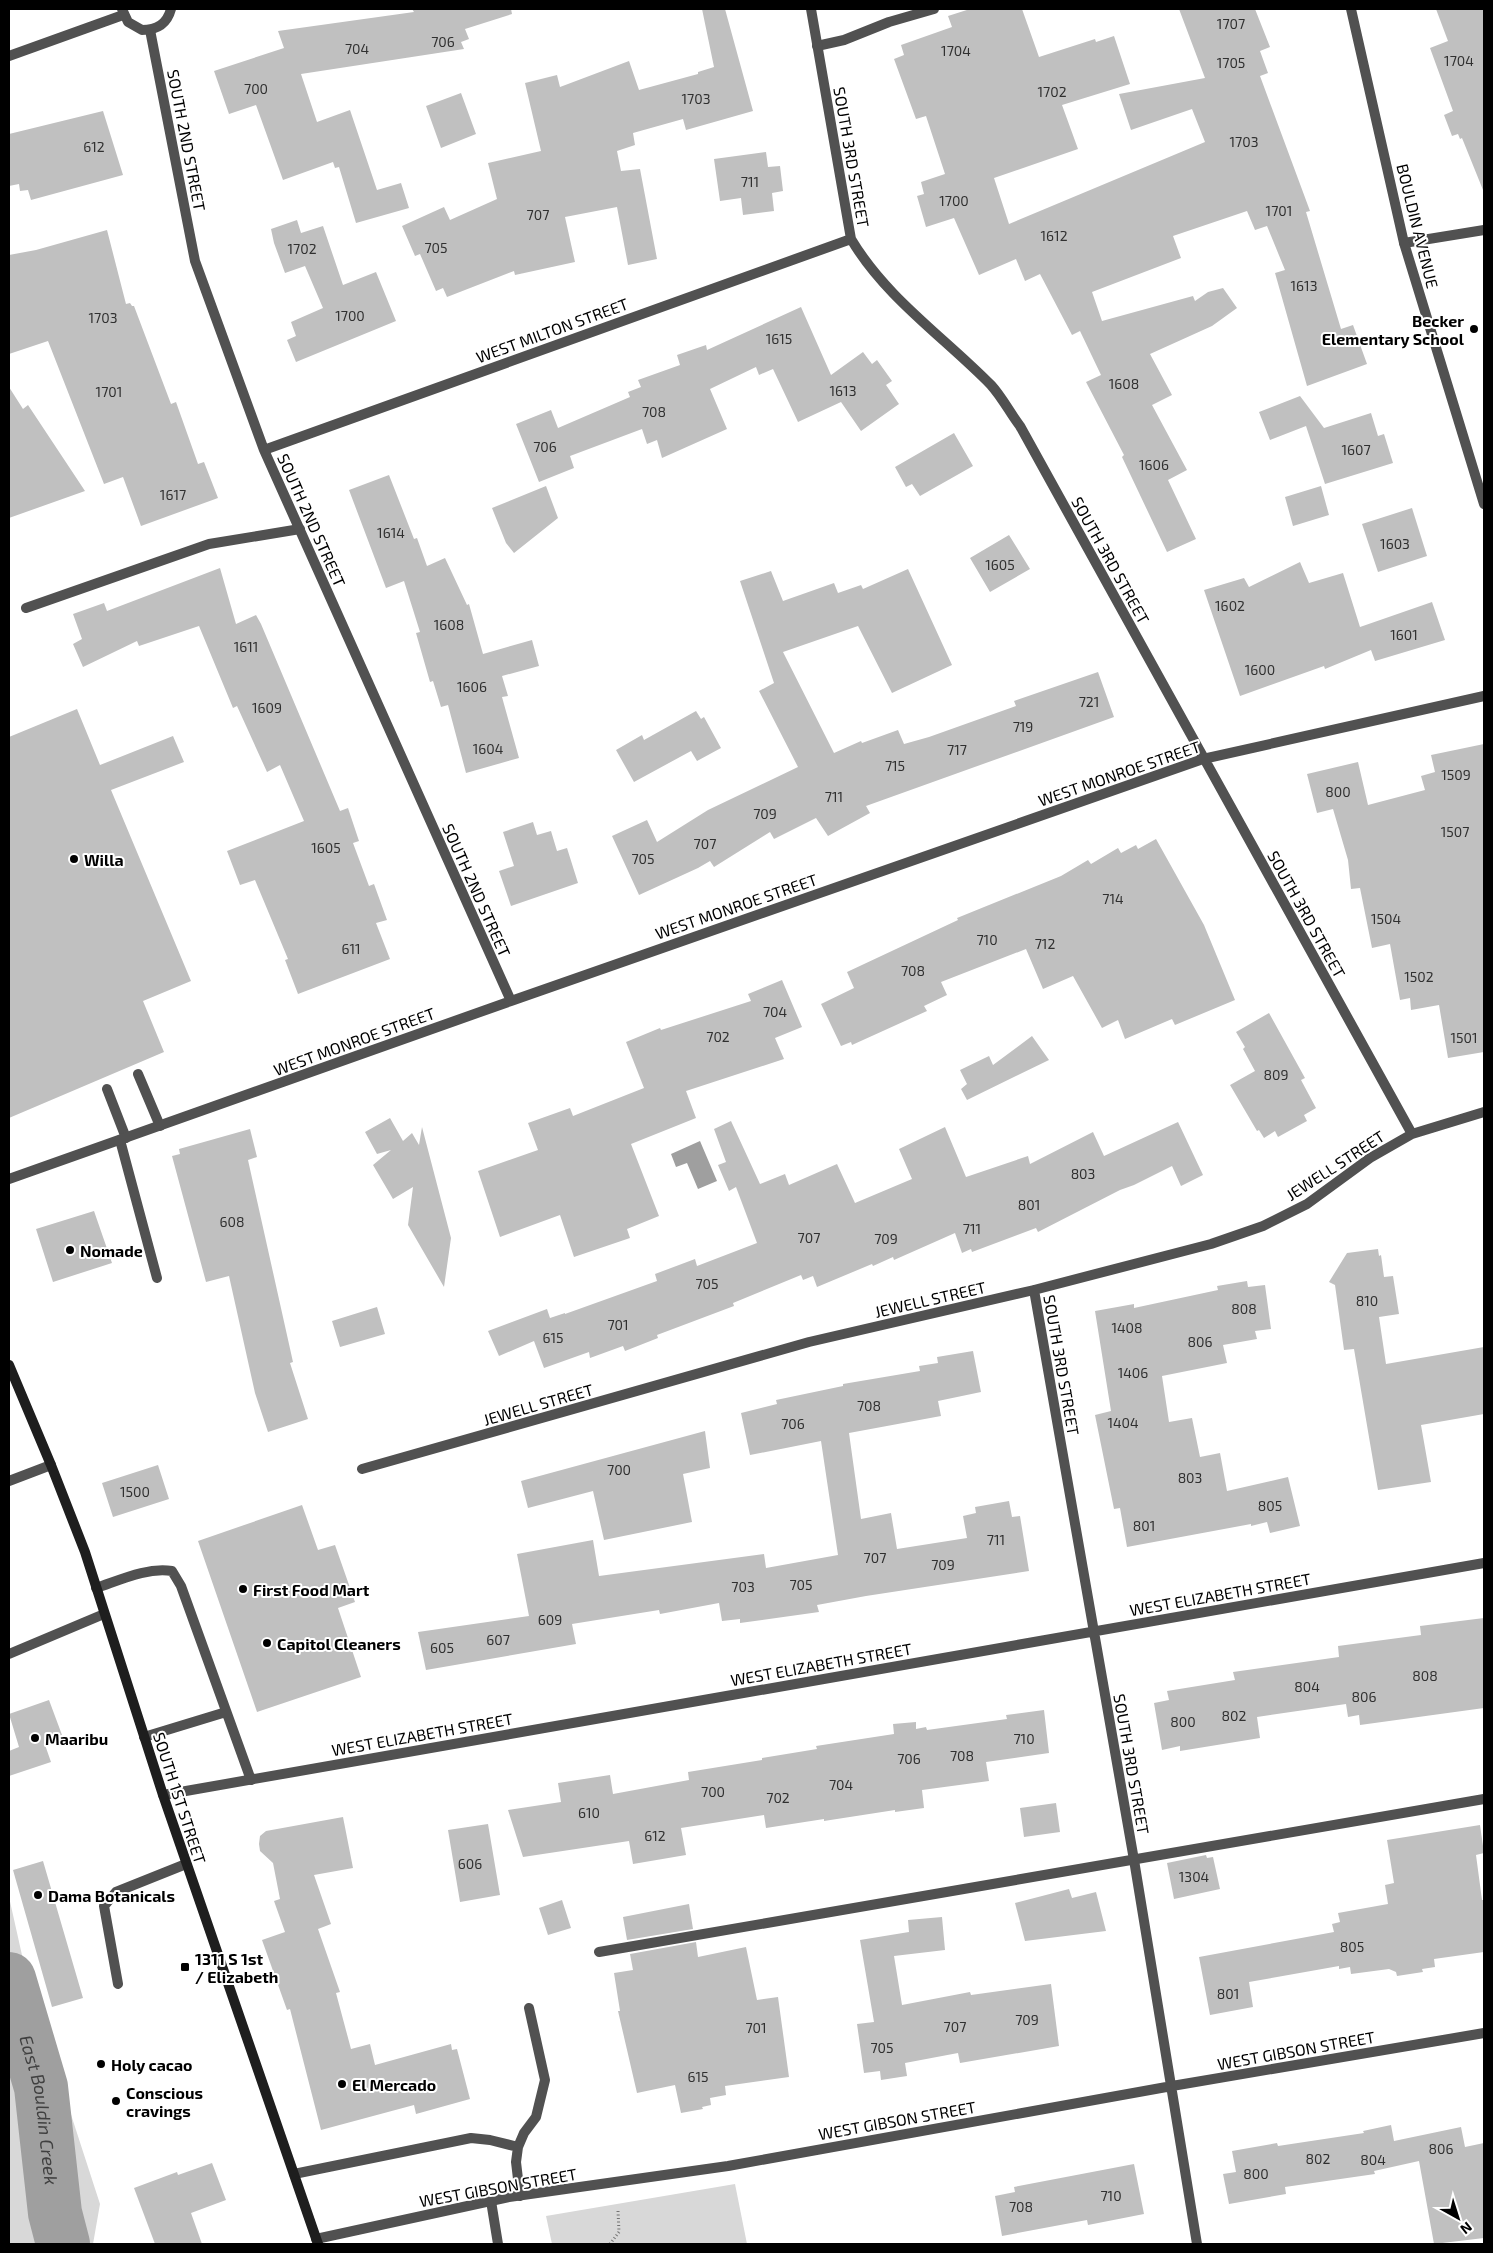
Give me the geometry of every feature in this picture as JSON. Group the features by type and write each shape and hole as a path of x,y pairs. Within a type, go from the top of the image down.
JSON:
{"main road":[{"name":"SOUTH 1ST STREET","path":"9,1364 85,1552 186,1864 317,2242"}],"street":[{"path":"9,56 122,12 134,27 150,30 165,22 171,9"},
{"name":"SOUTH 3RD STREET","path":"811,9 851,240 866,264 886,286 925,326 960,355 992,387 1020,426 1412,1134"},
{"path":"817,46 844,40 889,22 934,9"},
{"name":"BOULDIN AVENUE","path":"1351,9 1404,244 1484,504"},
{"name":"SOUTH 2ND STREET","path":"150,30 195,262 264,450 511,1001"},
{"path":"1404,244 1484,230"},
{"name":"WEST MILTON STREET","path":"264,450 851,240"},
{"path":"26,608 209,544 300,529"},
{"name":"WEST MONROE STREET","path":"9,1180 1203,758 1484,696"},
{"path":"138,1074 160,1126"},
{"path":"108,1089 123,1139 157,1278"},
{"name":"JEWELL STREET","path":"362,1469 809,1342 1034,1290 1211,1244 1263,1226 1307,1204 1370,1158 1412,1134 1484,1112"},
{"name":"SOUTH 3RD STREET","path":"1034,1290 1134,1860 1197,2244"},
{"path":"9,1481 51,1465"},
{"name":"WEST ELIZABETH STREET","path":"163,1795 1484,1563"},
{"path":"96,1588 160,1569 172,1572 181,1586 251,1780"},
{"path":"9,1654 104,1614"},
{"path":"144,1737 226,1712"},
{"path":"599,1952 1484,1799"},
{"path":"118,1984 104,1906 116,1892 186,1864"},
{"path":"520,2196 516,2162 518,2148 524,2133 536,2117 545,2080 529,2008"},
{"name":"WEST GIBSON STREET","path":"317,2242 491,2201 728,2166 1172,2086 1484,2033"},
{"path":"294,2174 471,2138 490,2140 518,2148"},
{"path":"491,2201 498,2244"}],"path":[{"path":"610,2244 619,2232 618,2211"}],"shaded area":[{"path":"700,1141 717,1181 698,1189 687,1163 676,1167 671,1154"},
{"path":"9,1897 28,1982 100,2204 93,2244 9,2244"},
{"path":"735,2184 747,2244 552,2244 546,2216"}],"building":[{"path":"412,9 511,9 512,14 465,29 469,39 461,42 464,49 301,74 317,122 350,110 377,190 401,183 409,208 356,223 339,167 335,168 333,162 283,180 256,105 229,114 214,71 284,48 278,31 414,12"},
{"path":"702,9 725,9 753,111 686,130 683,119 633,133 635,145 617,151 621,171 640,169 657,259 628,265 617,207 565,217 575,262 515,275 514,271 447,297 443,288 436,291 420,254 415,256 402,226 444,207 450,220 497,199 488,163 541,151 525,83 557,75 560,87 629,61 639,90 698,74 698,72 714,67"},
{"path":"970,9 1022,9 1039,57 1095,39 1096,42 1114,36 1130,84 1062,105 1078,149 994,178 1009,224 1205,142 1192,109 1131,130 1119,94 1205,78 1179,9 1255,9 1270,47 1260,51 1268,73 1260,76 1310,211 1306,212 1341,329 1353,325 1367,364 1307,386 1275,273 1285,270 1267,226 1255,230 1247,211 1173,236 1181,258 1092,292 1102,321 1193,296 1195,301 1208,292 1223,288 1237,308 1212,326 1150,354 1172,395 1152,405 1187,470 1168,480 1196,539 1167,552 1122,457 1124,455 1086,382 1101,375 1080,331 1072,335 1040,274 1025,281 1016,259 979,275 954,218 926,227 917,196 924,194 921,182 945,174 926,116 916,119 894,59 904,55 901,45 952,27 948,16"},
{"path":"1436,9 1484,9 1484,190 1462,138 1460,139 1458,134 1452,136 1444,115 1453,111 1430,48 1448,41"},
{"path":"461,93 476,134 441,148 426,106"},
{"path":"103,111 123,175 31,200 28,190 20,191 19,184 9,186 9,134"},
{"path":"766,152 768,167 780,166 783,191 772,193 774,211 743,215 741,198 720,201 714,159"},
{"path":"297,220 301,233 323,226 343,285 376,272 396,321 296,362 287,340 296,336 291,322 323,308 305,266 285,273 274,243 271,229"},
{"path":"107,230 126,304 130,303 134,306 171,404 176,402 198,464 204,462 218,498 141,526 123,477 104,484 48,341 9,354 9,255 36,250"},
{"path":"801,307 831,375 863,352 872,364 877,360 892,381 886,385 899,404 861,431 841,402 798,422 773,369 759,375 756,367 710,389 727,429 662,458 657,440 647,444 642,429 570,456 574,468 539,482 516,424 551,410 558,428 630,397 628,392 641,387 638,380 680,365 677,355 706,345 707,350"},
{"path":"9,387 23,409 28,405 85,491 9,518"},
{"path":"1300,396 1324,428 1371,413 1378,436 1384,434 1393,463 1325,484 1306,426 1270,440 1259,412"},
{"path":"954,433 973,466 920,496 912,484 906,487 895,467"},
{"path":"389,475 414,539 417,538 427,566 445,558 467,605 469,604 483,654 532,640 539,666 502,676 508,696 502,697 519,758 466,773 448,705 441,707 433,681 430,682 416,633 420,632 404,581 386,588 349,490"},
{"path":"546,486 558,518 514,553 506,543 492,508"},
{"path":"1321,486 1329,515 1293,526 1285,497"},
{"path":"1412,508 1427,556 1378,572 1362,524"},
{"path":"1009,535 1030,569 990,592 970,558"},
{"path":"1300,562 1309,583 1343,573 1360,627 1432,602 1445,640 1375,661 1371,650 1325,669 1324,666 1240,696 1204,590 1244,578 1249,587"},
{"path":"220,568 236,624 256,615 261,624 340,811 348,808 359,841 353,843 369,886 374,884 387,920 376,923 390,959 298,994 285,960 288,959 255,880 240,885 227,851 304,821 280,765 267,772 237,706 233,708 199,626 139,646 137,641 83,667 73,644 82,639 73,614 104,603 107,611"},
{"path":"908,569 952,665 892,693 858,626 783,652 834,753 861,741 862,743 898,730 904,744 929,737 1016,706 1014,701 1098,672 1114,717 866,806 870,813 828,836 816,818 774,839 770,832 714,867 710,861 639,895 612,836 647,820 657,842 708,810 798,767 759,691 774,683 740,581 771,571 783,601 834,583 838,593 861,585 863,589"},
{"name":"Willa","path":"77,709 100,765 173,736 184,762 111,790 191,981 143,1001 164,1052 9,1118 9,737"},
{"path":"696,711 701,719 704,717 721,748 697,761 691,751 634,782 616,750 642,735 644,740"},
{"path":"1484,744 1484,1052 1448,1058 1439,1005 1411,1010 1410,998 1400,1000 1390,944 1372,948 1360,888 1351,889 1348,860 1333,809 1317,813 1307,774 1358,762 1368,805 1425,790 1421,776 1435,772 1431,755"},
{"path":"533,822 537,835 551,831 557,851 567,848 578,883 511,906 499,871 514,866 503,832"},
{"path":"1156,839 1204,925 1235,1000 1175,1025 1172,1019 1125,1039 1118,1020 1102,1028 1073,976 1043,989 1026,949 941,982 947,995 924,1006 927,1011 852,1045 851,1042 841,1046 821,1004 854,988 847,972 958,920 957,918 1061,876 1088,860 1091,864 1118,848 1121,853 1136,845 1138,849"},
{"path":"782,980 802,1027 775,1038 784,1059 686,1091 696,1118 631,1144 659,1216 627,1229 630,1238 574,1257 560,1215 500,1237 478,1171 538,1150 528,1123 570,1108 573,1116 644,1088 626,1042 660,1028 661,1030 751,1001 748,994"},
{"path":"1269,1013 1305,1078 1301,1080 1316,1108 1304,1115 1307,1121 1278,1137 1275,1131 1264,1138 1259,1130 1257,1131 1230,1085 1255,1071 1243,1049 1245,1047 1236,1032"},
{"path":"1032,1036 1049,1060 967,1100 961,1089 967,1084 960,1070 989,1056 993,1065"},
{"path":"390,1118 403,1141 412,1133 419,1145 422,1127 451,1238 444,1287 408,1225 413,1187 393,1199 373,1165 391,1150 377,1154 365,1132"},
{"path":"731,1121 760,1184 785,1174 789,1185 837,1164 855,1203 912,1179 899,1149 945,1127 966,1177 1028,1156 1030,1164 1093,1132 1104,1156 1178,1122 1203,1175 1181,1186 1172,1166 1038,1232 1036,1228 972,1252 971,1249 962,1253 955,1233 894,1260 893,1257 873,1266 872,1264 817,1287 813,1276 803,1280 801,1275 733,1303 734,1306 657,1335 658,1338 625,1351 623,1346 590,1358 589,1352 544,1368 534,1341 499,1356 488,1331 547,1309 550,1318 565,1314 657,1281 655,1274 695,1259 697,1266 757,1243 736,1187 729,1191 718,1165 726,1162 714,1129"},
{"path":"250,1129 257,1157 248,1160 293,1362 290,1363 308,1419 268,1432 255,1393 229,1276 206,1282 172,1156 180,1154 179,1149"},
{"path":"94,1211 112,1263 53,1282 36,1229"},
{"path":"1378,1249 1379,1256 1381,1255 1384,1277 1393,1276 1399,1314 1379,1317 1386,1364 1484,1347 1484,1414 1421,1425 1431,1482 1378,1490 1354,1349 1344,1350 1335,1285 1329,1282 1347,1253"},
{"path":"1247,1281 1248,1287 1265,1285 1271,1329 1255,1331 1257,1339 1223,1345 1227,1363 1162,1376 1169,1422 1192,1418 1200,1457 1220,1453 1227,1491 1288,1477 1300,1526 1270,1533 1267,1522 1127,1547 1120,1508 1114,1509 1095,1415 1111,1411 1095,1311 1134,1304 1134,1308 1218,1290 1217,1286"},
{"path":"377,1307 385,1334 340,1347 332,1321"},
{"path":"973,1351 981,1392 938,1401 941,1416 849,1433 861,1519 891,1513 897,1549 967,1538 963,1516 976,1513 975,1507 1009,1501 1012,1517 1020,1516 1029,1571 866,1596 817,1605 819,1612 740,1623 740,1619 722,1621 719,1603 660,1614 659,1610 572,1624 576,1644 426,1670 418,1632 529,1616 517,1554 593,1540 599,1576 764,1554 766,1568 838,1555 821,1441 750,1455 741,1413 777,1404 776,1400 843,1386 843,1384 920,1371 919,1366 938,1363 937,1357"},
{"path":"705,1431 710,1468 683,1474 692,1522 604,1540 593,1491 528,1508 521,1481"},
{"path":"158,1465 169,1499 113,1517 102,1483"},
{"path":"302,1505 318,1550 335,1545 355,1602 338,1608 361,1677 257,1712 198,1541"},
{"path":"1484,1618 1484,1708 1360,1725 1359,1715 1348,1717 1346,1704 1257,1717 1260,1738 1180,1751 1180,1746 1162,1750 1154,1703 1169,1700 1167,1691 1235,1680 1233,1672 1339,1657 1338,1646 1421,1635 1420,1626"},
{"name":"Maaribu","path":"49,1700 62,1735 44,1742 51,1762 9,1776 9,1751 19,1747 9,1714"},
{"path":"1044,1710 1049,1753 986,1762 989,1781 922,1790 924,1808 895,1812 895,1810 766,1828 764,1815 681,1828 686,1855 633,1864 629,1841 523,1857 508,1810 561,1802 558,1783 610,1775 613,1794 689,1780 688,1772 817,1749 816,1746 894,1734 893,1724 916,1722 916,1729 926,1727 927,1730 1007,1719 1006,1715"},
{"path":"1056,1803 1060,1832 1024,1837 1020,1808"},
{"path":"343,1817 353,1868 314,1875 331,1924 318,1929 340,1992 336,1993 351,2049 370,2044 375,2065 451,2044 452,2050 457,2049 470,2099 416,2114 414,2105 321,2130 290,2009 287,2010 262,1940 285,1932 274,1901 280,1899 273,1863 260,1851 259,1844 260,1836 266,1831"},
{"path":"488,1824 500,1895 460,1902 448,1830"},
{"path":"1480,1825 1484,1853 1476,1855 1482,1900 1484,1900 1484,1952 1434,1959 1435,1967 1422,1969 1423,1972 1397,1976 1396,1972 1389,1969 1351,1974 1350,1967 1339,1969 1339,1966 1249,1982 1253,2007 1210,2015 1199,1957 1334,1932 1332,1924 1340,1922 1338,1913 1388,1904 1385,1885 1394,1883 1387,1840"},
{"path":"1206,1855 1207,1858 1213,1857 1220,1889 1174,1899 1167,1863"},
{"path":"43,1861 83,1998 52,2007 13,1870"},
{"path":"1069,1889 1072,1898 1096,1892 1106,1931 1025,1941 1015,1903"},
{"path":"562,1900 571,1928 548,1935 539,1908"},
{"path":"689,1904 693,1929 627,1940 623,1917"},
{"path":"942,1917 945,1950 894,1956 902,2005 970,1992 971,1995 1051,1984 1059,2046 960,2063 958,2053 905,2063 907,2076 881,2080 880,2071 864,2073 857,2024 874,2022 860,1940 909,1932 908,1920"},
{"path":"696,1942 698,1957 746,1947 757,2000 778,1997 789,2077 725,2086 726,2095 710,2098 711,2105 702,2107 703,2109 681,2113 675,2085 637,2093 618,2011 620,2011 614,1973 633,1970 630,1954"},
{"path":"1391,2125 1394,2141 1461,2127 1465,2147 1484,2143 1484,2238 1434,2244 1419,2161 1374,2171 1375,2174 1285,2187 1286,2194 1229,2204 1223,2174 1236,2172 1232,2151 1277,2143 1278,2146 1364,2133 1363,2131"},
{"path":"212,2163 226,2200 191,2213 202,2244 155,2244 134,2188 177,2172 178,2175"},
{"path":"1134,2164 1144,2214 1088,2225 1087,2220 1002,2236 995,2196 1015,2192 1014,2187"}],"waterway":[{"name":"East Bouldin Creek","path":"9,1979 41,2087 55,2213 63,2244"}],"place":[{"name":"Becker Elementary School","path":"1474,329"},
{"name":"Willa","path":"74,859"},
{"name":"Nomade","path":"70,1250"},
{"name":"First Food Mart","path":"243,1589"},
{"name":"Capitol Cleaners","path":"267,1643"},
{"name":"Maaribu","path":"35,1738"},
{"name":"Dama Botanicals","path":"38,1895"},
{"name":"1311 S 1st / Elizabeth","path":"185,1967"},
{"name":"Holy cacao","path":"101,2064"},
{"name":"El Mercado","path":"342,2084"},
{"name":"Conscious cravings","path":"116,2101"}]}
